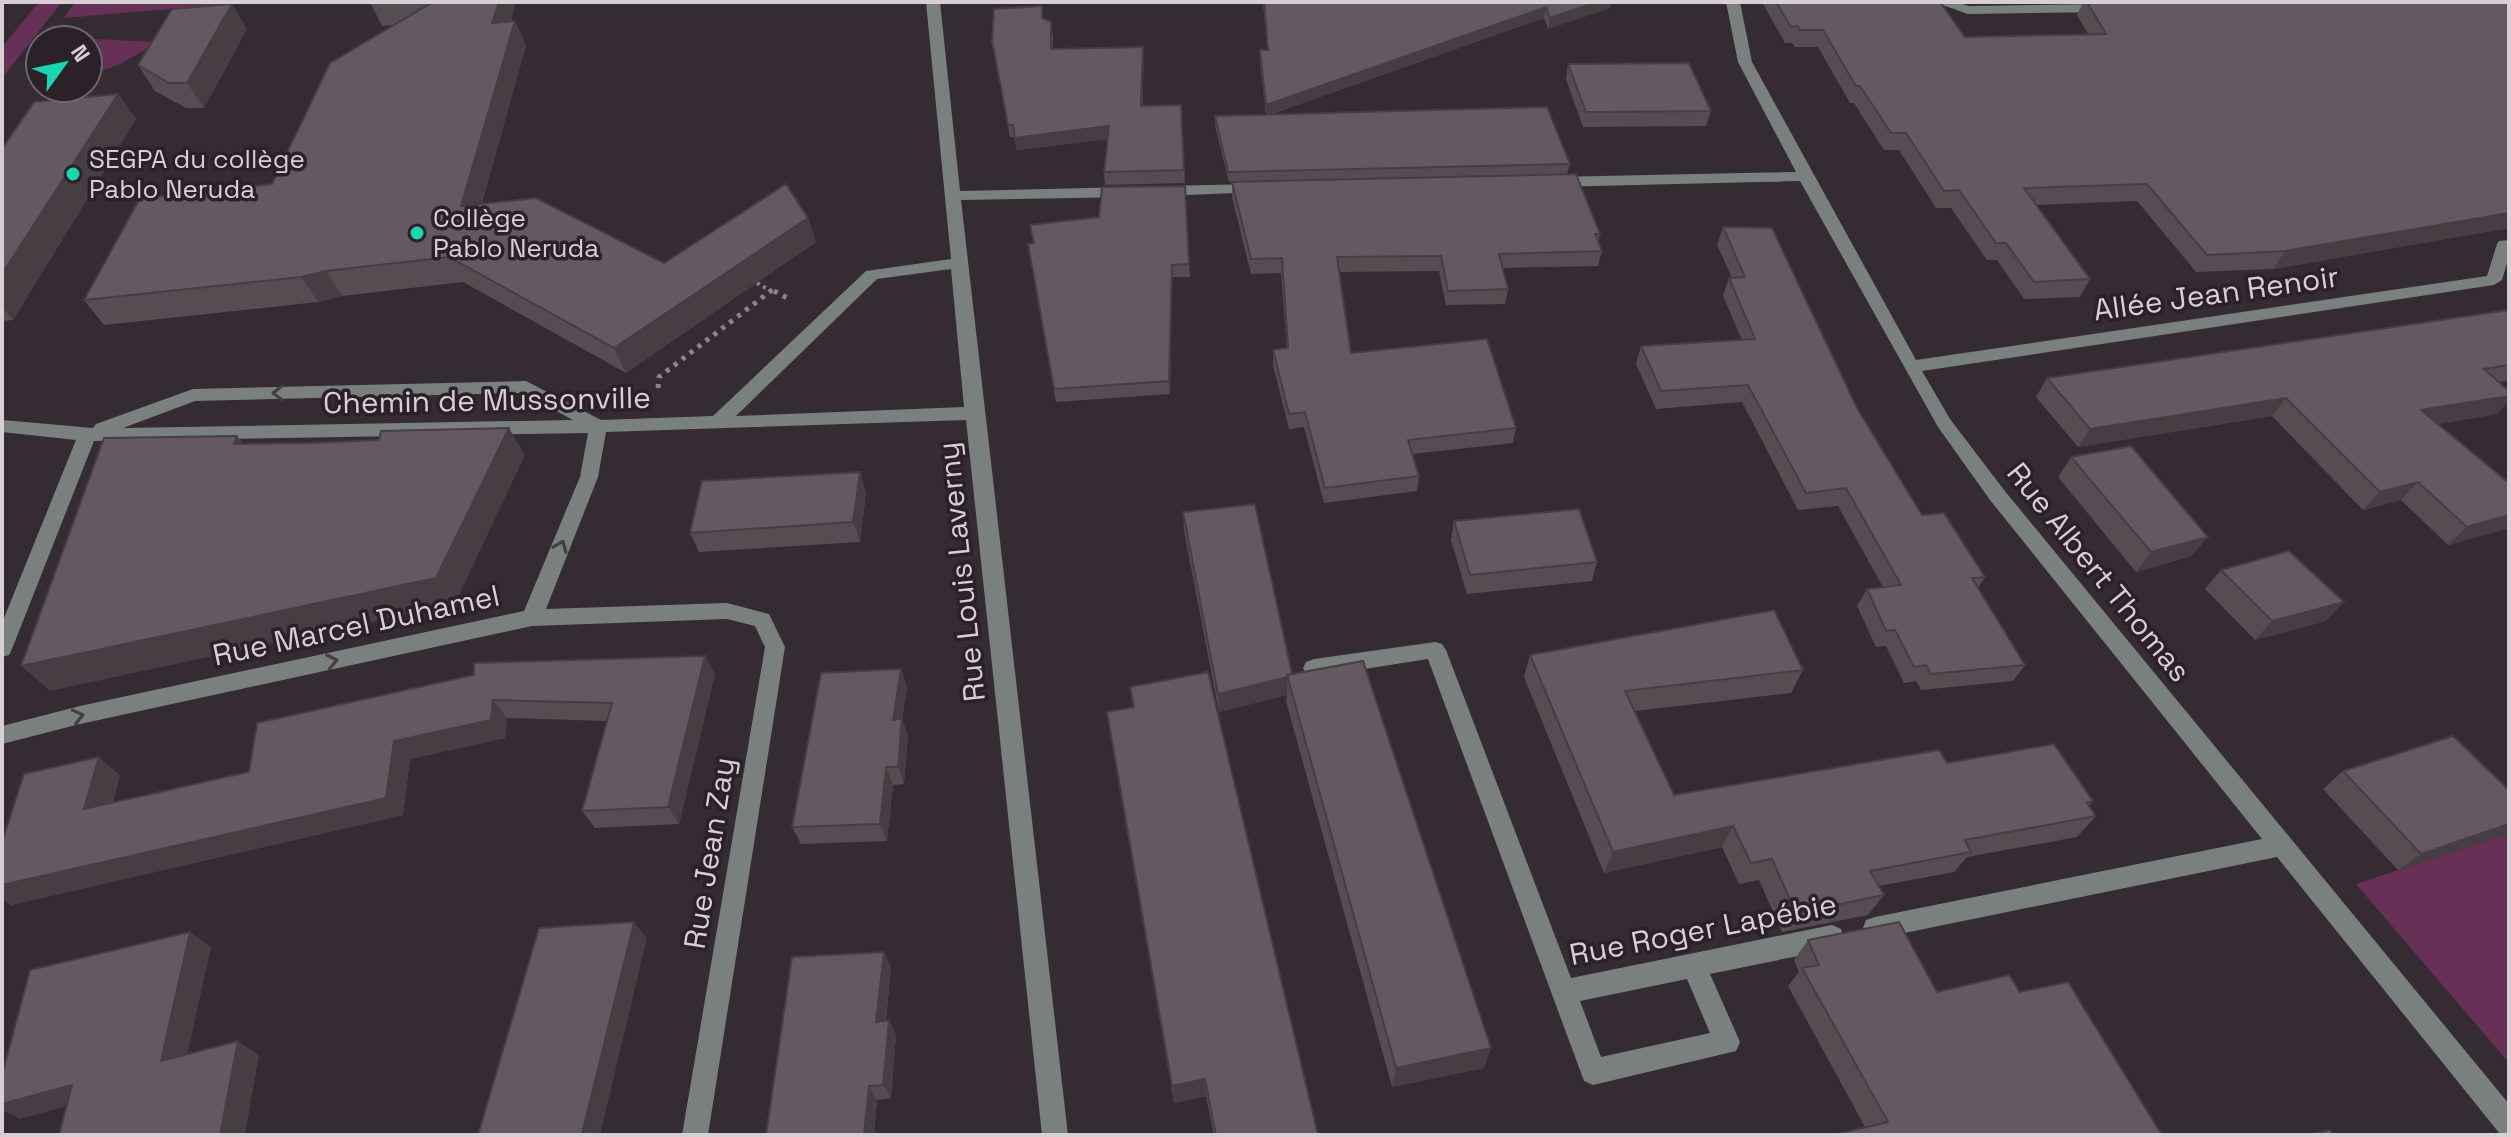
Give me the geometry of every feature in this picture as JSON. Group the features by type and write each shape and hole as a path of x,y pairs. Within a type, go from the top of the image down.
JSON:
{"street":[{"name":"Rue Louis Laverny","path":"933,2 974,413 1055,1135"},
{"name":"Rue Albert Thomas","path":"1733,2 1745,62 1805,176 1944,423 1997,495 2509,1125"},
{"path":"1941,2 1968,10 2117,8"},
{"path":"1530,182 1805,176"},
{"path":"953,196 1276,188"},
{"name":"Allée Jean Renoir","path":"1911,367 2494,280 2505,244"},
{"path":"717,423 872,275 959,263"},
{"path":"2,649 87,435 193,395 526,387 598,426 589,477 532,618"},
{"name":"Chemin de Mussonville","path":"2,426 87,435 654,425 974,413"},
{"name":"Rue Marcel Duhamel","path":"2,735 80,715 532,618 727,611"},
{"name":"Rue Jean Zay","path":"695,1135 775,647 762,620 727,611"},
{"name":"Rue Roger Lapébie","path":"1314,668 1435,650 1564,992 2283,845"},
{"path":"1564,992 1593,1072 1727,1042 1693,965"}],"path":[{"path":"654,425 659,377 774,291 757,283"}],"shaded area":[{"path":"39,2 62,2 45,24 24,24 24,50 2,78 2,47"},
{"path":"75,2 253,2 64,18"},
{"path":"104,39 159,42 104,70"},
{"path":"2509,833 2509,1063 2356,884"}],"building":[{"path":"433,2 499,2 492,23 515,21 461,206 536,198 664,263 786,184 808,218 614,348 449,257 326,271 301,277 84,300 140,198 272,184 330,63"},
{"path":"1264,2 1597,2 1550,18 1546,7 1266,105 1260,50 1268,50"},
{"path":"1776,2 1940,2 1965,37 2106,34 2087,2 2509,2 2509,213 2285,251 2207,255 2147,184 2024,188 2090,279 2034,282 2006,243 1996,243 1959,190 1944,191 1906,133 1891,133 1860,86 1856,86 1823,30 1791,27"},
{"path":"232,4 187,83 169,83 138,65 172,9"},
{"path":"1042,6 1042,18 1051,22 1051,49 1143,47 1141,106 1181,105 1184,170 1104,172 1109,126 1015,138 1013,125 1008,125 992,41 994,9"},
{"path":"1689,63 1711,111 1586,112 1568,64"},
{"path":"118,94 2,274 2,149 33,104 104,104 104,95"},
{"path":"1547,107 1570,164 1228,172 1215,116"},
{"path":"1576,174 1600,234 1595,234 1602,251 1499,254 1508,289 1448,291 1441,256 1337,257 1351,353 1487,339 1516,428 1408,440 1419,476 1325,488 1305,412 1289,414 1273,350 1288,348 1282,258 1251,259 1232,182"},
{"path":"1185,186 1189,264 1172,265 1169,381 1054,389 1028,244 1034,243 1030,225 1099,217 1102,187"},
{"path":"1723,227 1772,228 1857,408 1922,515 1944,513 1985,577 1972,578 2025,665 1931,674 1926,665 1914,667 1895,630 1886,631 1867,589 1901,585 1846,488 1806,493 1748,385 1661,391 1641,346 1755,339 1729,278 1745,277"},
{"path":"2509,310 2509,365 2484,369 2509,391 2509,396 2421,410 2509,483 2509,515 2467,527 2418,482 2380,492 2286,398 2090,429 2047,378"},
{"path":"509,428 436,578 21,666 104,438 237,436 234,444 310,443 379,440 381,431"},
{"path":"2131,446 2208,537 2151,552 2071,457"},
{"path":"860,472 853,522 690,533 702,481"},
{"path":"1255,504 1292,674 1218,694 1183,512"},
{"path":"1579,509 1597,562 1470,575 1454,521"},
{"path":"2289,551 2344,602 2272,621 2221,570"},
{"path":"1774,610 1803,670 1625,691 1674,795 1939,750 1947,763 2054,744 2093,801 2087,803 2096,816 1965,840 1971,852 1870,871 1884,895 1796,913 1772,859 1751,863 1733,826 1613,852 1530,655"},
{"path":"705,656 668,807 582,811 612,703 493,700 491,720 394,741 386,798 2,885 2,842 24,774 99,757 84,809 249,772 257,723 474,675 474,663"},
{"path":"1363,661 1491,1048 1396,1068 1287,675"},
{"path":"901,669 893,720 902,718 898,767 886,767 880,824 792,827 821,673"},
{"path":"1208,672 1318,1135 1216,1135 1205,1079 1172,1086 1107,712 1134,707 1130,687"},
{"path":"2453,736 2509,790 2509,824 2421,854 2343,771"},
{"path":"634,922 582,1134 478,1135 539,928"},
{"path":"1899,922 1937,992 2009,975 2020,992 2068,982 2162,1135 1833,1135 1888,1122 1802,968 1819,965 1808,940"},
{"path":"190,932 161,1061 238,1041 220,1135 59,1135 72,1085 2,1104 2,1075 30,970"},
{"path":"884,952 876,1022 889,1020 883,1085 869,1086 864,1135 766,1135 792,957"},
{"path":"2330,1130 2333,1135 2309,1135"}],"place":[{"name":"SEGPA du collège Pablo Neruda","path":"73,174"},
{"name":"Collège Pablo Neruda","path":"417,233"}]}
